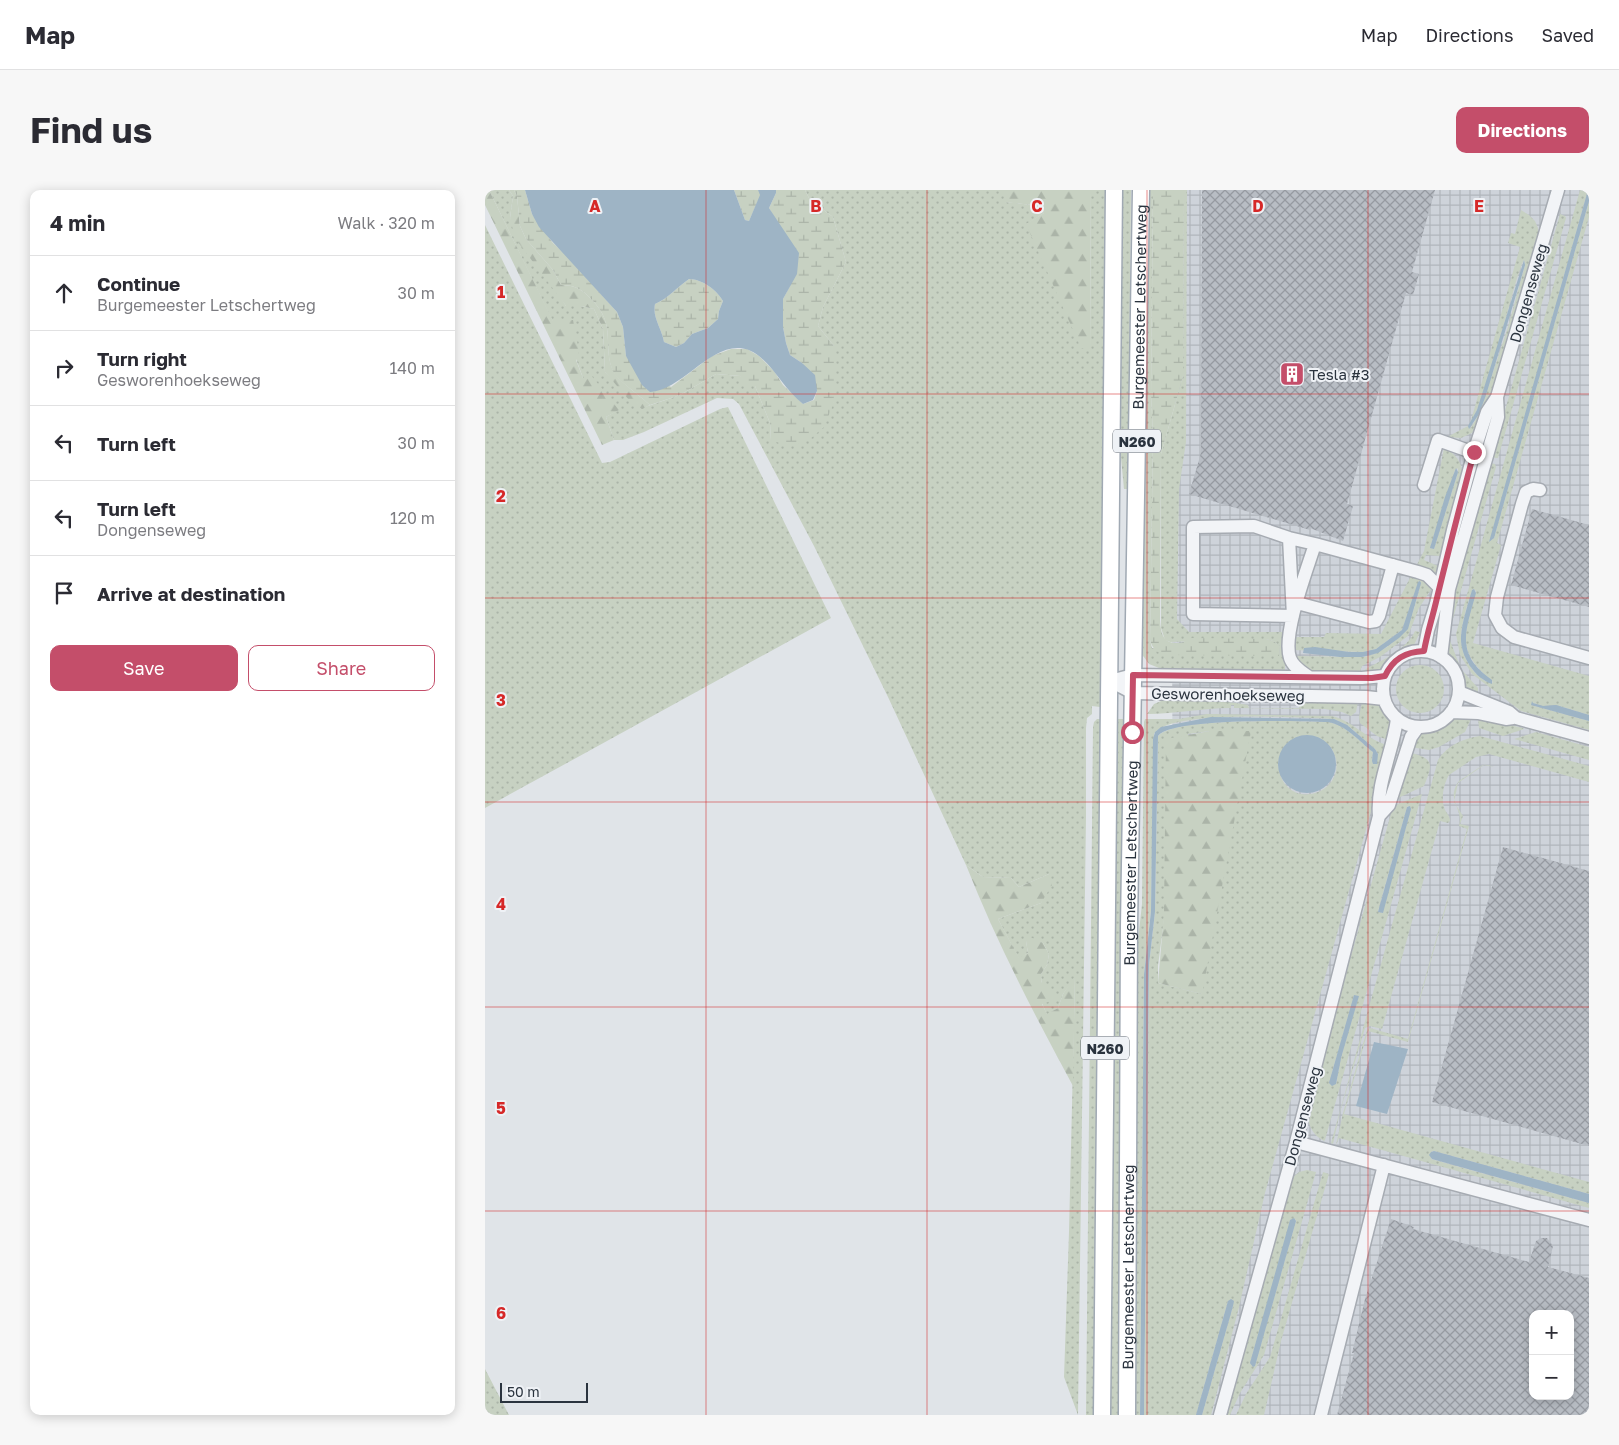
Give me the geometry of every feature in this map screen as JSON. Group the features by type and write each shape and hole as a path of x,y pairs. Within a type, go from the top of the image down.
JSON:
{"main road":[{"name":"Burgemeester Letschertweg","path":"1102,1415 1103,1176 1111,681 1114,190"},
{"name":"Burgemeester Letschertweg","path":"1127,1415 1129,926 1141,190"}],"street":[{"name":"Dongenseweg","path":"1424,651 1474,452 1487,412 1497,397 1558,190"},
{"name":"Dongenseweg","path":"1441,657 1449,589 1498,417 1497,397"},
{"path":"1424,485 1438,440 1487,458"},
{"path":"1540,490 1533,489 1526,492 1497,597 1495,616 1502,628 1514,637 1589,658"},
{"path":"1293,616 1193,614 1193,527 1254,526 1289,538 1393,565 1427,576 1439,587"},
{"path":"1289,538 1293,616"},
{"path":"1309,677 1292,663 1289,656 1289,636 1293,616 1315,544"},
{"path":"1297,603 1369,622 1376,621 1393,565"},
{"path":"1414,651 1424,651 1441,657 1447,662 1456,676 1459,692 1451,712 1440,722 1433,725 1417,727 1403,723 1389,710 1384,699 1383,684 1389,668 1400,657 1414,651"},
{"name":"Gesworenhoekseweg","path":"1111,681 1133,675 1362,678 1385,676"},
{"name":"Gesworenhoekseweg","path":"1111,681 1133,693 1365,697 1384,699"},
{"path":"1459,692 1509,712 1517,718"},
{"path":"1451,712 1478,713 1506,719 1517,718 1589,738"},
{"name":"Dongenseweg","path":"1220,1415 1296,1142 1379,816 1378,802 1393,745 1397,719"},
{"name":"Dongenseweg","path":"1379,816 1389,805 1411,737 1417,727"},
{"path":"1296,1142 1589,1220"},
{"path":"1321,1415 1384,1166"}],"shaded area":[{"path":"1178,190 1589,190 1589,1415 1175,1415 1172,620"}],"green space":[{"path":"485,190 489,190 553,321 573,320 579,352 576,360 583,378 590,374 619,410 606,417 614,440 602,445 485,205"},
{"path":"489,190 509,190 513,196 510,218 566,306 581,306 594,309 603,329 605,372 642,408 680,395 716,374 740,376 755,386 770,423 771,440 834,402 834,346 818,326 823,307 846,262 833,217 810,200 805,190 1004,190 1005,202 1043,206 1044,213 1027,224 1090,350 1091,190 1108,190 1104,696 1100,696 1100,707 1092,706 1092,714 1087,718 1086,728 1078,1415 1064,1377 1075,978 1063,994 1058,1008 1047,1015 1042,1003 1041,974 1047,965 1049,954 1043,943 1026,941 1028,953 1019,959 998,919 1041,903 1049,874 1019,887 1011,878 983,877 966,865 888,697 814,546 739,404 733,399 717,398 644,432 623,440 614,440 606,417 618,410 583,378 576,359 553,322"},
{"path":"509,190 514,190 517,196 520,226 526,239 553,270 561,285 581,290 599,309 607,328 609,355 615,374 650,405 642,409 629,400 605,372 603,329 594,309 581,306 566,306 515,238 510,218 513,196"},
{"path":"514,190 525,190 532,214 553,243 617,312 623,327 626,356 671,387 712,356 731,349 747,349 759,356 774,371 783,385 803,404 814,400 817,391 802,363 790,355 786,343 783,327 783,299 790,286 777,222 769,208 776,190 805,190 810,200 833,217 846,262 823,307 818,326 834,346 834,402 824,427 811,438 798,444 785,445 771,440 770,423 755,386 744,386 740,376 716,374 680,395 650,405 615,375 609,356 607,328 599,309 581,290 561,285 553,270 526,239 520,226 517,196"},
{"path":"734,190 758,190 761,194 749,221 745,220"},
{"path":"1004,190 1091,190 1090,350 1081,348 1026,224 1044,213 1043,206 1004,202"},
{"path":"1121,190 1131,190 1128,489 1124,489 1119,437"},
{"path":"1144,190 1153,190 1151,394 1153,436 1150,640 1152,648 1279,656 1280,646 1266,639 1170,642 1165,640 1161,628 1161,454 1183,376 1184,190 1187,190 1186,442 1179,489 1177,619 1189,632 1285,632 1285,671 1164,670 1149,664 1141,653"},
{"path":"1153,190 1184,190 1183,376 1161,454 1161,631 1168,641 1177,643 1184,642 1187,638 1266,639 1280,646 1279,656 1167,655 1156,650 1150,640 1153,436 1151,394"},
{"path":"1580,190 1588,190 1490,541 1494,538 1589,201 1589,217 1497,543 1501,545 1473,643 1589,676 1589,715 1556,705 1543,706 1533,703 1531,705 1589,721 1589,730 1521,711 1472,674 1460,655 1456,634","holes":["1473,589 1476,591 1466,630 1466,641 1472,660 1492,683 1485,681 1474,672 1463,652 1461,633 1465,613"]},
{"path":"1521,210 1535,221 1539,237 1526,288 1486,410 1472,433 1461,438 1447,437 1468,426 1470,429 1479,414 1508,327 1525,265 1524,260 1495,356 1477,410 1470,424 1520,247 1508,243 1511,233 1515,234"},
{"path":"1560,214 1566,218 1498,458 1492,457"},
{"path":"485,225 602,463 610,462 720,409 728,407 831,618 485,808"},
{"path":"689,279 694,279 709,286 723,301 718,319 708,328 692,334 684,343 676,347 664,342 654,309 655,304 665,299"},
{"path":"1444,448 1453,453 1459,460 1462,469 1462,479 1440,556 1426,555 1424,560 1438,566 1432,588 1419,608 1408,636 1380,657 1362,666 1359,674 1309,671 1293,656 1362,657 1375,654 1387,647 1407,626 1421,583 1419,581 1402,630 1376,649 1363,652 1291,650 1293,637 1324,637 1326,633 1381,634 1424,551","holes":["1458,468 1434,549 1430,548 1455,470"]},
{"path":"1490,463 1495,464 1496,467 1450,629 1453,596"},
{"path":"1415,631 1420,632 1414,645 1396,656 1380,671 1363,672 1399,650"},
{"path":"1449,638 1461,669 1478,688 1478,695 1463,688 1455,669 1447,658"},
{"path":"1415,665 1425,665 1437,672 1444,684 1444,694 1437,706 1425,713 1415,713 1407,709 1400,702 1396,694 1396,684 1400,676 1407,669"},
{"path":"1166,699 1217,700 1248,705 1249,708 1299,708 1300,700 1358,702 1356,712 1351,716 1342,712 1325,709 1234,708 1234,705 1231,705 1231,708 1147,714 1154,704"},
{"path":"1362,702 1376,703 1386,710 1389,720 1388,740 1377,736 1360,723 1359,717"},
{"path":"1207,714 1332,716 1340,718 1373,739 1387,745 1375,797 1265,1193 1239,1307 1211,1415 1202,1415 1233,1306 1228,1301 1196,1415 1144,1415 1149,965 1155,912 1158,736 1168,730 1211,723 1266,721 1328,722 1341,726 1373,752 1372,761 1378,754 1375,749 1347,725 1334,719 1210,718 1184,721 1165,726 1154,734 1151,911 1144,974 1140,1415 1131,1415 1136,959 1142,904 1144,722 1145,719 1179,719","holes":["1210,731 1202,994 1158,983 1158,966 1188,734","1300,736 1314,737 1325,742 1332,750 1336,759 1336,770 1333,779 1326,788 1315,793 1302,794 1292,791 1284,783 1280,774 1281,752 1288,743"]},
{"path":"1450,717 1472,717 1465,732 1439,747 1429,750 1410,747 1422,730 1436,726"},
{"path":"1478,718 1524,729 1503,736 1479,728"},
{"path":"1097,719 1103,719 1096,1415 1086,1415 1093,727"},
{"path":"1117,719 1126,719 1118,1415 1109,1415 1116,740"},
{"path":"1210,731 1251,731 1202,994 1158,983 1164,913 1166,739"},
{"path":"1536,732 1589,747 1589,760 1514,739"},
{"path":"1480,736 1589,766 1589,782 1489,754 1476,757 1449,775 1444,786 1443,803 1450,821 1448,823 1440,821 1382,1029 1370,1026 1365,1028 1340,1112 1333,1144 1331,1143 1438,760 1441,755 1456,744"},
{"path":"1409,752 1427,760 1430,767 1429,772 1424,786 1396,799"},
{"path":"1484,765 1458,783 1454,800 1455,788 1459,781"},
{"path":"1422,794 1324,1141 1311,1128 1308,1119 1308,1109 1392,810 1398,804","holes":["1408,806 1411,809 1382,913 1378,911","1354,996 1358,997 1341,1058 1336,1084 1329,1083"]},
{"path":"1456,805 1463,816 1460,824 1469,826 1408,1042 1368,1031 1344,1114 1589,1182 1589,1194 1432,1151 1431,1159 1589,1203 1589,1208 1339,1138 1336,1145 1343,1113 1367,1030 1370,1028 1408,1039 1467,829 1459,826 1460,820"},
{"path":"966,865 983,877 1011,878 1019,887 1049,874 1052,885 1041,903 998,919 1019,958 1028,953 1026,941 1030,937 1043,943 1049,954 1047,965 1041,974 1041,982 1056,993 1054,1000 1042,1004 1047,1014 1058,1008 1063,994 1075,976 1073,1086 1016,977"},
{"path":"1307,1170 1316,1172 1264,1355 1240,1393 1230,1415 1224,1415 1290,1180 1299,1172","holes":["1292,1219 1295,1219 1255,1365 1253,1366 1250,1363"]},
{"path":"1323,1172 1329,1174 1281,1341 1264,1415 1236,1415 1246,1394 1270,1357"},
{"path":"485,1369 509,1415 485,1415"}],"water":[{"path":"525,190 734,190 745,220 749,221 760,195 758,190 776,190 769,208 799,253 797,274 783,299 783,327 790,355 815,375 817,391 813,400 803,404 791,393 771,367 759,356 745,349 731,349 717,354 677,382 663,389 650,392 642,385 626,356 623,327 617,312 539,227 532,214","holes":["689,279 694,279 709,286 723,301 718,319 708,328 692,334 684,343 676,347 664,342 655,314 655,304 665,299"]},
{"path":"1588,190 1589,201 1494,538 1489,542"},
{"path":"1524,260 1525,265 1486,395 1479,414 1469,429 1468,426 1477,410"},
{"path":"1456,468 1458,472 1434,549 1430,548 1445,497"},
{"path":"1420,581 1408,629 1378,653 1362,657 1340,657 1303,653 1304,648 1315,647 1349,652 1363,652 1376,649 1402,630 1418,582"},
{"path":"1474,589 1476,593 1469,619 1466,641 1472,661 1492,680 1492,684 1479,677 1469,665 1461,644 1464,619 1472,590"},
{"path":"1532,701 1543,706 1556,705 1589,715 1589,721 1531,705"},
{"path":"1211,717 1334,719 1347,725 1375,749 1378,754 1377,764 1373,764 1372,761 1373,752 1357,738 1341,726 1328,722 1266,721 1211,723 1168,730 1158,736 1155,912 1149,965 1144,1415 1140,1415 1144,974 1151,911 1153,739 1155,732 1161,727"},
{"path":"1301,735 1313,735 1328,743 1336,758 1336,770 1328,785 1313,793 1301,793 1286,785 1278,770 1278,758 1286,743"},
{"path":"1410,806 1411,809 1383,913 1378,912 1407,807"},
{"path":"1354,995 1359,996 1341,1058 1336,1084 1332,1086 1329,1083"},
{"path":"1374,1042 1408,1049 1387,1114 1356,1106"},
{"path":"1434,1151 1589,1194 1589,1203 1432,1159 1429,1155"},
{"path":"1294,1218 1296,1221 1255,1366 1253,1367 1250,1363 1290,1220"},
{"path":"1231,1299 1234,1301 1233,1306 1202,1415 1196,1415 1228,1301"}],"building":[{"name":"Tesla #3","path":"1202,190 1435,190 1412,272 1419,274 1413,295 1406,293 1347,504 1353,506 1343,541 1310,528 1310,530 1189,494 1201,453"},
{"path":"1532,509 1589,525 1589,607 1511,585"},
{"path":"1503,847 1589,871 1589,1146 1432,1102"},
{"path":"1391,1219 1414,1227 1413,1229 1529,1262 1536,1241 1541,1238 1547,1238 1553,1246 1548,1267 1589,1278 1589,1415 1337,1415 1354,1353 1352,1353 1365,1299"}],"place":[{"name":"Tesla #3","path":"1292,374"}],"route":[{"path":"1132,732 1133,675 1372,678 1385,676 1389,668 1404,654 1424,651 1474,452"}]}
